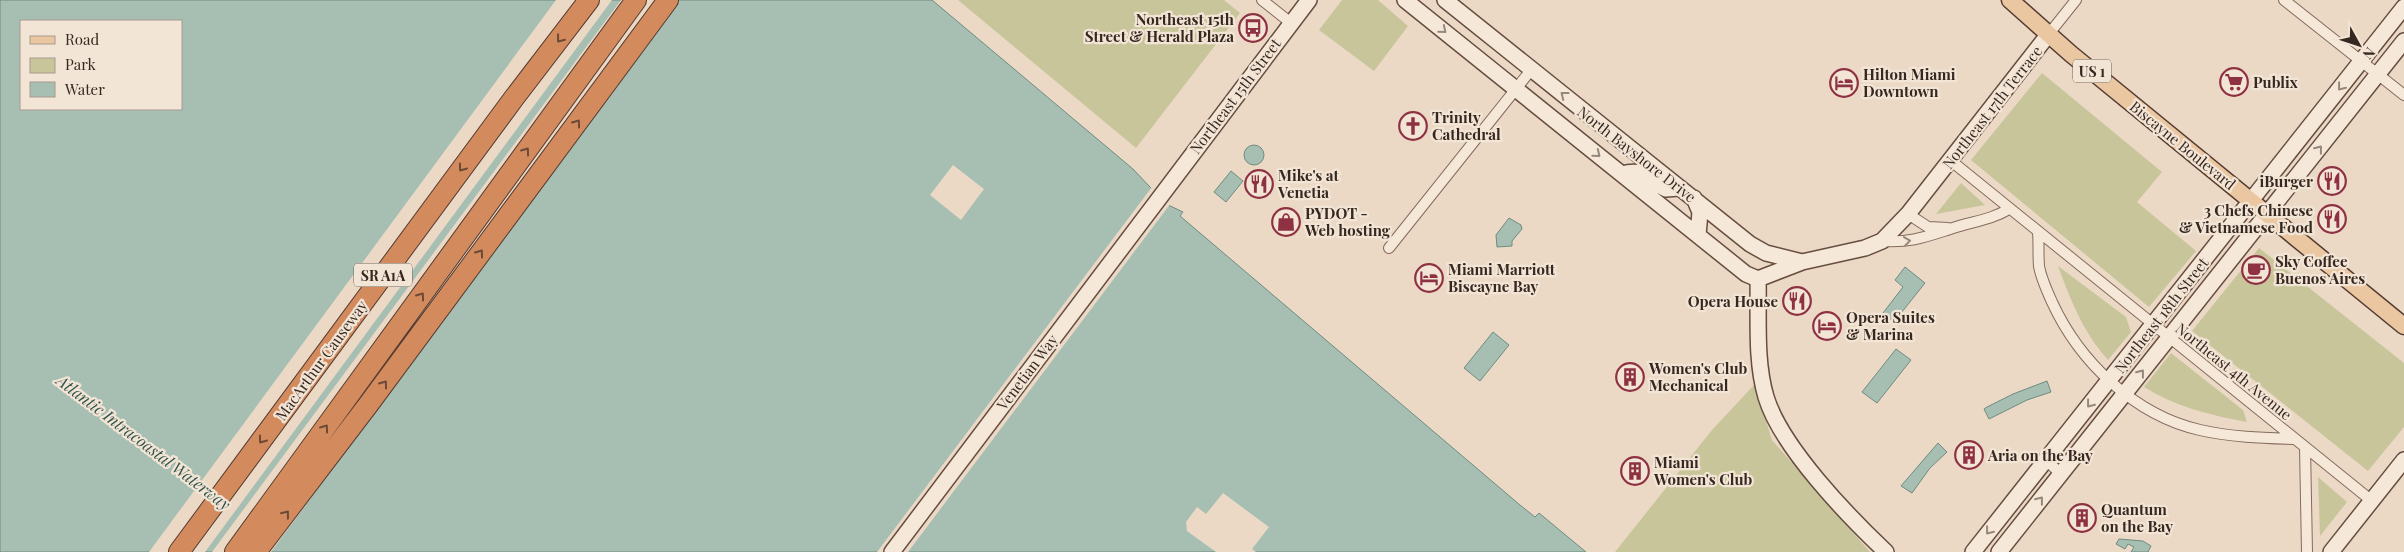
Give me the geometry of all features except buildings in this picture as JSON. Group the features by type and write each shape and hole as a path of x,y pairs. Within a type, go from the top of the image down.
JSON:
{"highway":[{"name":"MacArthur Causeway","path":"179,552 514,98 589,0"},
{"name":"SR A1A","path":"235,552 636,0"},
{"path":"256,552 362,413 668,0"}],"main road":[{"name":"Biscayne Boulevard","path":"2010,0 2048,35 2404,326"}],"street":[{"path":"1262,0 1291,23 1320,0"},
{"name":"Northeast 15th Street","path":"1162,193 1309,0"},
{"name":"North Bayshore Drive","path":"1405,0 1746,274 1758,279"},
{"name":"North Bayshore Drive","path":"1444,0 1750,244 1766,253 1802,262"},
{"name":"Northeast 17th Terrace","path":"1802,262 1864,248 1882,241 1895,230 2076,0"},
{"path":"2284,0 2404,95"},
{"name":"Northeast 18th Street","path":"1973,552 2404,7"},
{"name":"Northeast 18th Street","path":"1999,552 2404,41"},
{"path":"1389,248 1531,70"},
{"name":"Northeast 4th Avenue","path":"1950,160 2372,501"},
{"path":"1622,174 1633,170 1643,173 1666,190 1679,188"},
{"name":"Venetian Way","path":"892,552 1162,193"},
{"path":"1694,198 1700,212 1698,235"},
{"name":"Northeast 17th Terrace","path":"1882,241 1904,243 1932,236 1951,228 1994,218 2010,209"},
{"name":"Northeast 17th Terrace","path":"1908,214 1928,227 1951,228"},
{"name":"Northeast 4th Avenue","path":"2038,232 2039,267 2058,316 2077,348 2095,369 2149,409 2198,430 2224,434 2294,438"},
{"path":"1715,249 1736,242 1750,244"},
{"path":"1802,262 1758,279 1760,353 1766,395 1773,418 1787,441 1868,535 1886,552"},
{"path":"2305,447 2307,552"},
{"path":"2046,460 2061,474"},
{"path":"2331,552 2404,460"}],"green space":[{"path":"958,0 1224,0 1240,13 1136,148"},
{"path":"1342,0 1378,0 1408,26 1374,71 1319,30"},
{"path":"2042,73 2162,172 2137,202 2196,251 2149,307 1971,160"},
{"path":"1961,183 1985,205 1936,214"},
{"path":"2259,248 2404,363 2404,427 2368,471 2192,331"},
{"path":"2058,266 2126,317 2131,332 2108,360 2085,327 2073,304"},
{"path":"2171,353 2243,410 2247,422 2181,405 2144,387"},
{"path":"1755,384 1772,440 1870,552 1615,552 1712,430"},
{"path":"2318,477 2347,502 2320,536"}],"water":[{"name":"Atlantic Intracoastal Waterway","path":"0,0 932,0 1133,169 1166,204 1183,212 1180,216 1520,505 1535,517 1539,513 1586,552 0,552"},
{"path":"1254,145 1261,148 1264,155 1261,162 1254,165 1247,162 1244,155 1247,148"},
{"path":"1231,171 1243,181 1226,202 1214,192"},
{"path":"1509,218 1521,225 1522,229 1512,241 1512,246 1497,247 1496,235"},
{"path":"1905,267 1925,283 1894,322 1883,313 1903,287 1895,280"},
{"path":"1493,332 1509,345 1480,381 1464,368"},
{"path":"1896,349 1911,360 1877,403 1862,392"},
{"path":"2047,381 2051,392 2027,400 1989,419 1984,409 1987,407 2013,394"},
{"path":"1938,443 1947,452 1930,468 1912,493 1901,486"},
{"path":"2119,539 2143,541 2151,546 2148,552 2131,552 2134,547 2128,544 2125,549 2116,544"}],"pier":[{"path":"556,0 612,0 205,552 149,552"},
{"path":"621,0 679,0 271,552 212,552"},
{"path":"953,165 984,189 961,220 930,195"},
{"path":"1152,187 1171,203 908,552 877,552"},
{"path":"1223,493 1269,527 1252,549 1256,552 1216,552 1187,531 1186,522 1197,507 1206,514"}],"place":[{"name":"Northeast 15th Street & Herald Plaza","path":"1253,28"},
{"name":"Publix","path":"2234,82"},
{"name":"Hilton Miami Downtown","path":"1844,83"},
{"name":"Trinity Cathedral","path":"1413,126"},
{"name":"iBurger","path":"2332,181"},
{"name":"Mike's at Venetia","path":"1259,184"},
{"name":"3 Chefs Chinese & Vietnamese Food","path":"2332,219"},
{"name":"PYDOT - Web hosting","path":"1286,222"},
{"name":"Sky Coffee Buenos Aires","path":"2256,270"},
{"name":"Miami Marriott Biscayne Bay","path":"1429,278"},
{"name":"Opera House","path":"1797,301"},
{"name":"Opera Suites & Marina","path":"1827,326"},
{"name":"Women's Club Mechanical","path":"1630,377"},
{"name":"Aria on the Bay","path":"1969,455"},
{"name":"Miami Women's Club","path":"1635,471"},
{"name":"Quantum on the Bay","path":"2082,518"}]}
